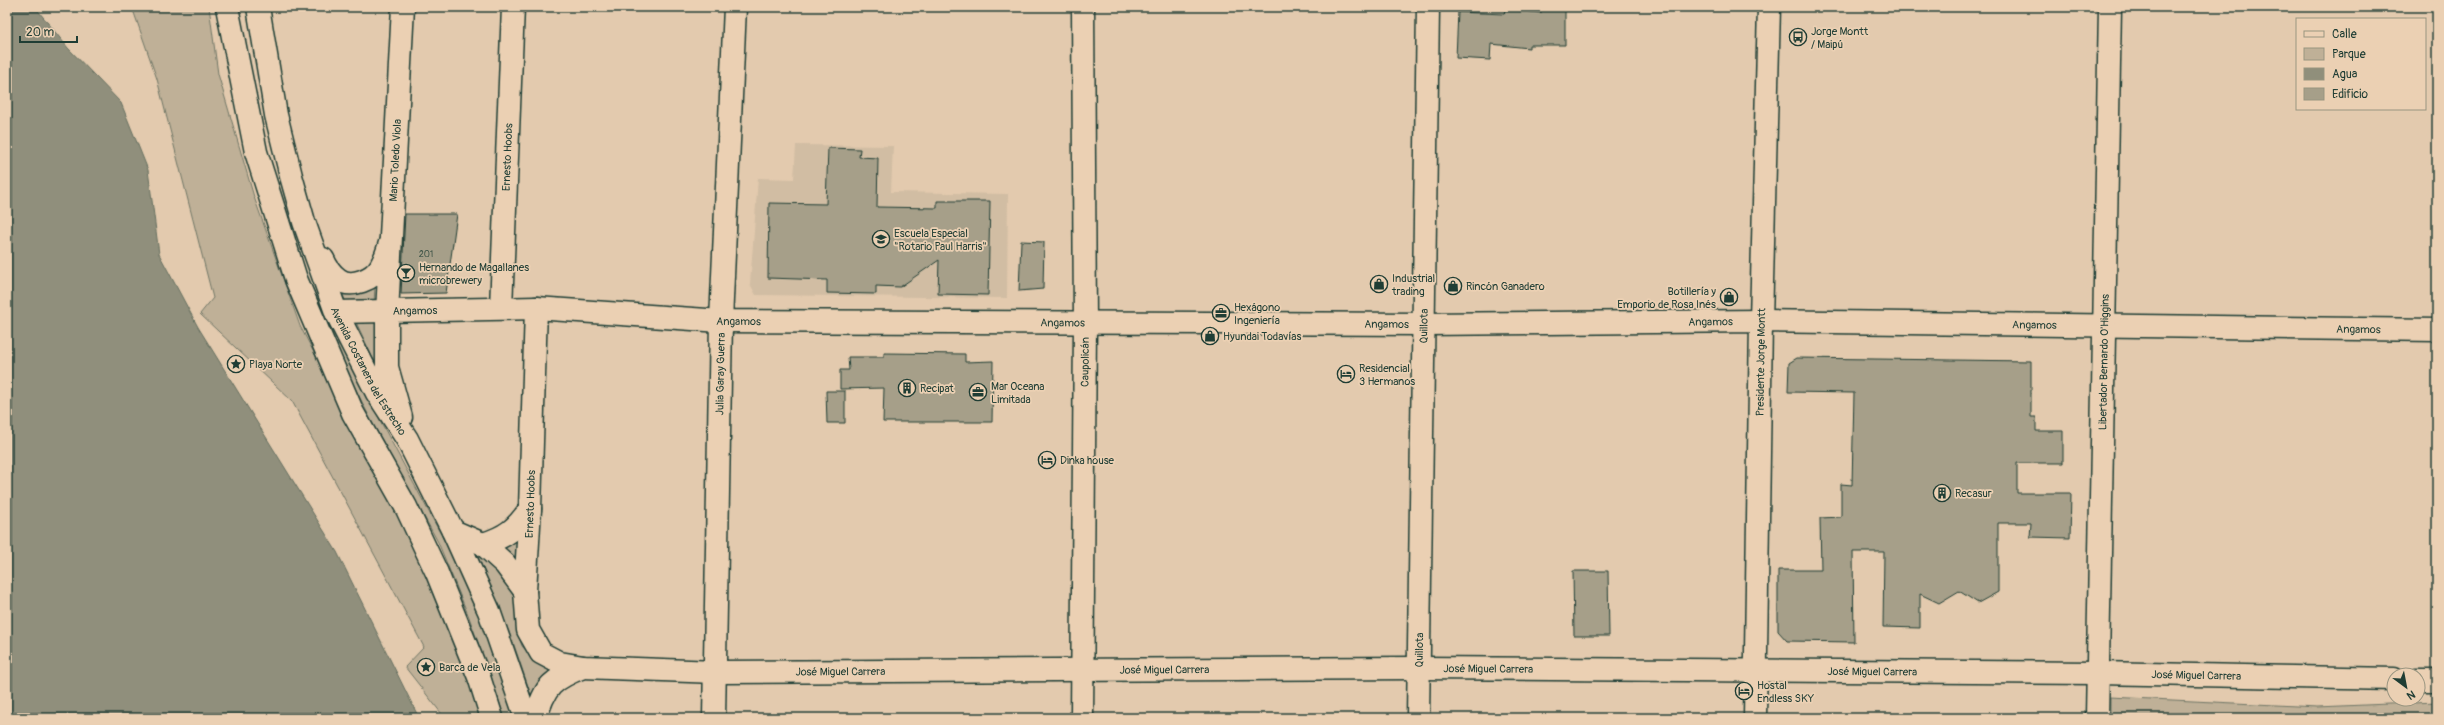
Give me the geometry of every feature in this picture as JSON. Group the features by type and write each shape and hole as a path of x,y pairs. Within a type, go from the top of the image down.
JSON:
{"street":[{"path":"227,7 256,152 296,279 353,413 406,507 437,573 479,677 492,718"},
{"path":"231,30 240,7"},
{"name":"Avenida Costanera del Estrecho","path":"258,7 276,115 304,222 336,312 377,393 407,439 453,531 489,611 526,718"},
{"name":"Mario Toledo Viola","path":"403,7 390,243 387,313 387,367 407,439"},
{"name":"Ernesto Hoobs","path":"501,308 513,7"},
{"name":"Julia Garay Guerra","path":"714,718 721,321 735,7"},
{"name":"Caupolicán","path":"1082,7 1085,324 1082,718"},
{"name":"Quillota","path":"1418,718 1428,7"},
{"name":"Presidente Jorge Montt","path":"1755,718 1760,321 1769,7"},
{"name":"Libertador Bernardo O'Higgins","path":"2097,718 2110,7"},
{"path":"304,222 326,266 339,280 352,283 371,277 381,267 390,243"},
{"path":"296,279 336,312"},
{"name":"Ernesto Hoobs","path":"536,308 530,509 525,591 528,630 541,653 560,664 583,667"},
{"name":"Angamos","path":"336,312 387,313 536,308 721,321 1085,324 1424,324 1760,321 2105,327 2437,330"},
{"path":"483,544 503,538 520,523 530,509"},
{"path":"453,531 483,544 505,564 525,591"},
{"path":"536,718 542,697 552,684 563,675 583,667"},
{"name":"José Miguel Carrera","path":"583,667 716,672 1418,668 1756,672 2098,673 2386,679"},
{"path":"2426,680 2437,680"}],"shaded area":[{"name":"Escuela Especial \"Rotario Paul Harris\"","path":"796,145 893,146 891,192 1008,194 1007,298 756,295 750,284 758,178 794,179"}],"green space":[{"path":"132,7 209,7 218,74 254,197 300,326 407,530 454,638 482,718 445,718 405,667 424,647 292,401 200,314 213,298 157,79"},
{"path":"375,284 374,305 347,305 341,290"},
{"path":"318,314 332,321 367,396 460,570 500,665 516,718 505,718 469,617 438,542 370,418"},
{"path":"355,320 380,322 377,367"},
{"path":"521,538 521,568 503,548"},
{"path":"476,552 513,583 519,614 517,632 522,646 531,656 560,670 533,701 513,642"},
{"path":"2110,697 2317,707 2386,704 2386,707 2426,707 2426,702 2437,702 2437,718 2110,718"}],"water":[{"path":"7,7 35,7 68,48 121,103 148,170 159,254 198,327 337,552 419,718 7,718"}],"building":[{"path":"1541,8 1565,8 1565,45 1529,45 1529,48 1491,44 1490,60 1456,58 1458,12 1504,14 1505,9 1541,13"},
{"name":"Escuela Especial \"Rotario Paul Harris\"","path":"828,148 860,149 859,157 878,158 877,207 937,208 937,201 990,201 988,295 938,294 939,260 900,287 876,286 876,294 827,293 827,280 768,278 769,203 826,204"},
{"path":"405,214 457,214 446,293 401,294"},
{"path":"1021,241 1044,242 1043,289 1019,291"},
{"path":"884,353 965,354 965,362 993,361 992,422 883,422 884,388 840,389 840,370 849,370 848,357 884,357"},
{"name":"Recasur","path":"1797,358 2031,361 2031,417 2036,417 2036,431 2063,431 2063,463 2017,463 2017,493 2071,493 2070,538 2030,537 2031,523 1998,523 1998,592 1978,603 1959,591 1939,603 1920,594 1920,628 1883,627 1884,552 1853,552 1854,642 1787,641 1778,631 1778,570 1821,570 1820,518 1841,517 1841,484 1852,485 1854,393 1788,392 1789,363"},
{"path":"826,391 845,391 845,423 827,423"},
{"path":"1573,571 1608,571 1609,636 1574,636"}],"place":[{"name":"Jorge Montt / Maipú","path":"1798,37"},
{"name":"Escuela Especial \"Rotario Paul Harris\"","path":"881,239"},
{"name":"Hernando de Magallanes microbrewery","path":"406,273"},
{"name":"Industrial trading","path":"1379,284"},
{"name":"Rincón Ganadero","path":"1453,286"},
{"name":"Botillería y Emporio de Rosa Inés","path":"1729,297"},
{"name":"Hexágono Ingeniería","path":"1221,313"},
{"name":"Hyundai Todavías","path":"1210,336"},
{"name":"Playa Norte","path":"236,364"},
{"name":"Residencial 3 Hermanos","path":"1346,374"},
{"name":"Recipat","path":"907,388"},
{"name":"Mar Oceana Limitada","path":"978,392"},
{"name":"Dinka house","path":"1047,460"},
{"name":"Recasur","path":"1942,493"},
{"name":"Barca de Vela","path":"426,667"},
{"name":"Hostal Endless SKY","path":"1744,691"}]}
